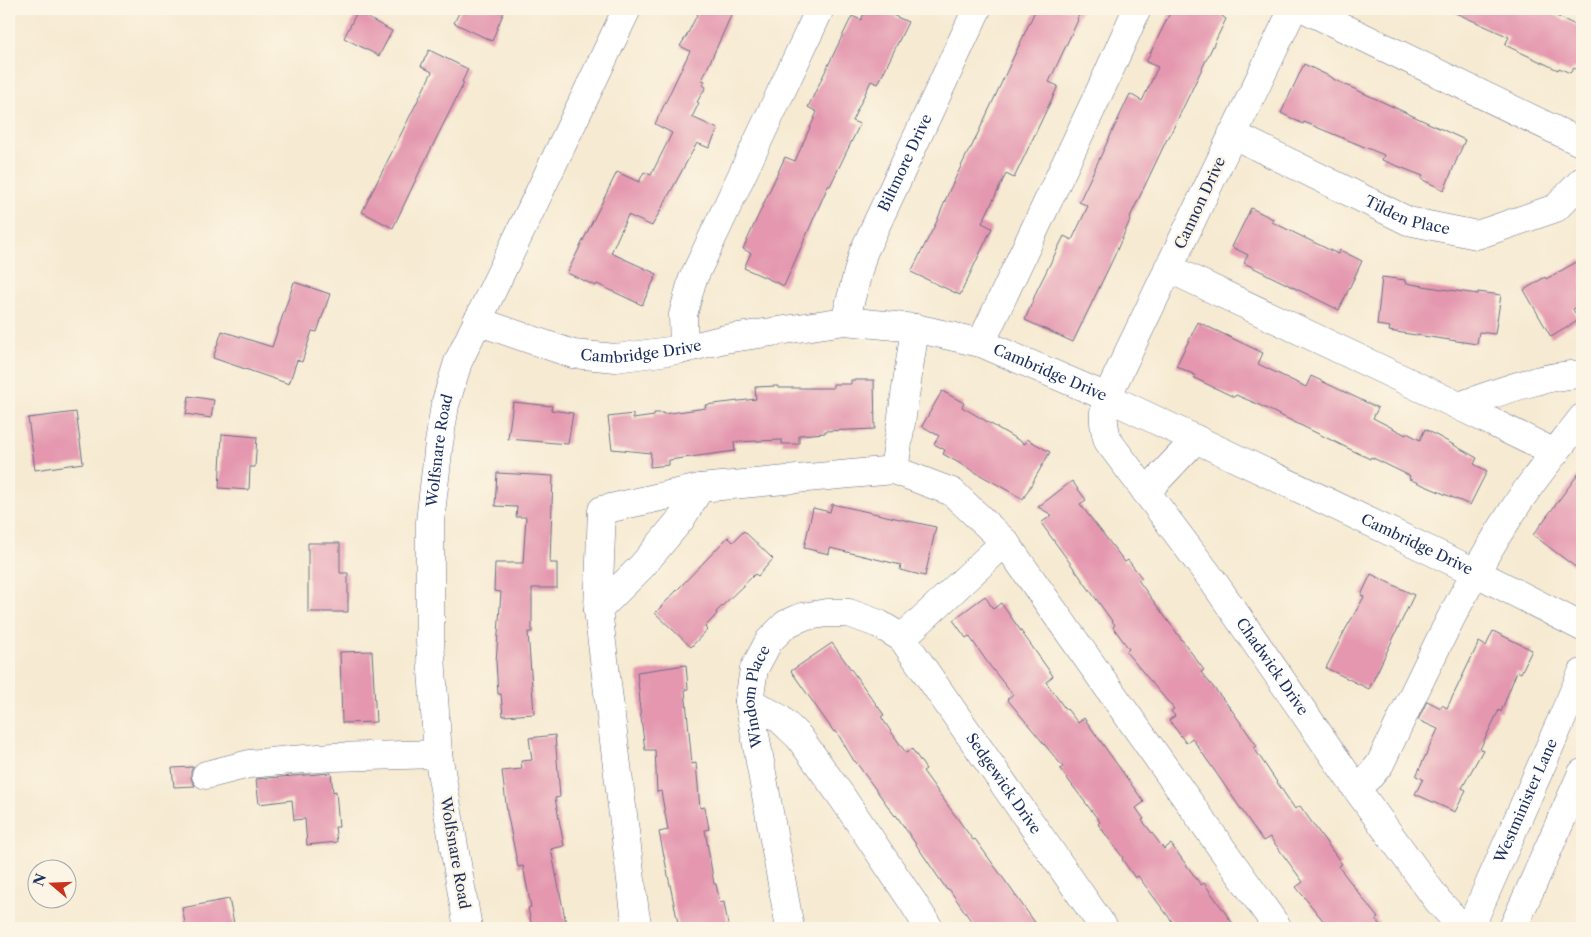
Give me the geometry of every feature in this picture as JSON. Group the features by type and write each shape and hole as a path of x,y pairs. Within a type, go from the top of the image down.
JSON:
{"street":[{"name":"Wolfsnare Road","path":"468,928 438,754 430,642 430,522 445,405 458,362 477,320 627,9"},
{"path":"684,348 683,315 692,280 820,9"},
{"name":"Biltmore Drive","path":"845,321 863,253 977,9"},
{"path":"981,343 1137,9"},
{"name":"Cannon Drive","path":"1107,397 1293,9"},
{"path":"1305,9 1582,143"},
{"name":"Tilden Place","path":"1232,134 1408,221 1477,234 1556,208 1582,181"},
{"path":"1168,268 1555,454"},
{"name":"Cambridge Drive","path":"477,320 573,354 616,358 845,321 915,328 981,343 1107,397 1196,439 1475,572 1582,627"},
{"path":"894,470 915,328"},
{"path":"1458,406 1504,390 1542,380 1582,374"},
{"name":"Chadwick Drive","path":"1107,397 1103,424 1108,441 1212,581 1438,902 1463,928"},
{"path":"1356,788 1371,776 1380,764 1450,619 1475,572 1514,508 1582,418"},
{"path":"1146,492 1196,439"},
{"path":"638,928 598,610 602,510 700,488 894,470 952,492 1005,542 1274,927"},
{"path":"598,610 642,566 681,519 700,488"},
{"path":"902,638 1005,542"},
{"name":"Windom Place","path":"790,928 749,701 754,669 769,641 786,624 802,617 827,613 849,614 879,624 902,638"},
{"name":"Sedgewick Drive","path":"902,638 1104,928"},
{"name":"Westminister Lane","path":"1470,928 1582,674"},
{"path":"749,701 779,718 799,737 929,928"},
{"path":"206,775 248,764 283,760 438,754"},
{"path":"1513,928 1582,773"}],"building":[{"path":"461,9 505,9 492,41 454,23"},
{"path":"700,9 734,9 702,80 705,81 703,85 706,87 697,102 699,103 692,117 718,129 709,148 697,143 652,226 628,215 611,253 657,274 642,305 597,284 596,286 567,273 617,172 639,182 644,172 651,175 672,133 655,124 690,51 680,46"},
{"path":"866,9 879,9 908,22 878,84 871,81 852,121 860,124 830,186 828,186 784,286 744,268 751,253 743,249 785,157 795,161 817,112 808,107 852,16 861,20"},
{"path":"1036,9 1082,9 1049,82 1058,86 1014,178 1006,174 982,223 992,228 960,295 911,272 936,223 950,189"},
{"path":"1172,9 1226,9 1222,16 1226,19 1130,217 1113,259 1073,342 1025,320 1037,290 1064,236 1072,240 1088,206 1079,202 1130,94 1142,101 1158,67 1146,62"},
{"path":"1447,9 1541,9 1582,28 1582,72 1574,68 1570,73 1559,68 1558,70 1505,45 1509,37"},
{"path":"357,12 392,31 379,56 344,38"},
{"path":"429,50 468,69 462,82 464,83 393,228 362,212 432,72 421,66"},
{"path":"1304,64 1465,140 1444,190 1421,179 1423,176 1382,160 1384,155 1304,122 1303,124 1281,113"},
{"path":"1251,208 1273,219 1272,222 1338,254 1340,250 1362,261 1339,310 1244,263 1248,255 1232,247"},
{"path":"1582,259 1582,305 1573,309 1579,320 1551,337 1524,290 1545,277 1546,279"},
{"path":"1382,277 1405,280 1405,283 1442,289 1501,295 1495,334 1479,332 1477,344 1389,331 1390,327 1377,325"},
{"path":"294,282 330,294 317,332 312,331 302,362 297,360 289,384 213,358 222,331 272,347"},
{"path":"1198,322 1263,353 1258,364 1306,387 1311,376 1378,408 1373,418 1406,435 1407,433 1420,440 1425,429 1477,458 1474,464 1487,471 1470,505 1409,479 1410,476 1371,457 1370,459 1255,403 1236,395 1234,397 1194,378 1195,375 1176,366"},
{"path":"851,380 874,380 875,429 825,431 825,433 799,435 799,444 782,444 782,440 734,442 735,451 669,460 669,465 650,467 651,453 612,449 608,417 633,414 633,419 654,416 654,413 663,414 706,408 705,405 756,399 755,387 833,388 833,384 851,384"},
{"path":"942,391 964,403 962,407 1025,444 1027,439 1050,452 1023,499 943,454 945,450 934,444 939,436 922,426"},
{"path":"189,396 214,400 211,418 186,414"},
{"path":"513,402 552,406 551,410 573,413 568,444 508,439"},
{"path":"76,412 83,463 35,470 28,418"},
{"path":"222,434 257,437 255,467 250,467 249,490 219,488"},
{"path":"1582,469 1582,572 1533,535"},
{"path":"497,473 553,476 550,563 557,563 557,588 532,588 532,632 528,632 534,714 503,716 501,694 498,694 496,662 501,592 494,591 495,563 523,563 526,517 516,517 517,507 495,506"},
{"path":"1072,481 1086,500 1080,504 1125,562 1128,560 1142,578 1138,580 1204,670 1201,672 1231,709 1257,746 1254,748 1295,809 1300,806 1342,864 1338,866 1378,918 1376,919 1383,928 1329,928 1296,887 1303,882 1270,837 1263,841 1192,738 1186,743 1169,720 1175,716 1171,711 1174,709 1126,652 1129,649 1113,627 1115,625 1041,523 1052,515 1038,507"},
{"path":"832,504 936,527 925,576 900,570 901,565 830,548 829,554 804,548 813,508 830,512"},
{"path":"744,531 773,559 758,576 755,574 716,612 717,614 705,627 707,630 691,647 655,613 728,537 733,542"},
{"path":"308,543 340,543 340,573 348,573 348,612 308,612"},
{"path":"1371,574 1414,595 1369,689 1326,668 1364,597 1361,595"},
{"path":"985,596 993,609 1001,603 1053,676 1046,682 1066,710 1078,723 1084,718 1144,802 1136,808 1144,819 1142,820 1164,849 1171,844 1201,885 1204,883 1236,928 1177,928 1138,876 1135,878 1098,824 1100,822 1060,769 1063,767 1007,699 1013,695 969,636 966,638 953,620"},
{"path":"1493,631 1532,650 1521,673 1517,671 1501,712 1499,710 1480,749 1483,750 1462,788 1466,790 1455,812 1415,794 1423,779 1416,776 1438,729 1418,720 1427,701 1441,708 1442,705 1447,708 1479,642 1486,646"},
{"path":"832,643 884,715 881,717 906,753 912,749 926,769 923,771 1039,928 976,928 949,889 947,890 896,815 854,761 836,731 834,732 791,671"},
{"path":"372,651 376,722 342,723 340,652"},
{"path":"686,665 688,689 685,690 692,764 696,763 700,808 705,807 709,829 705,830 714,884 716,884 720,903 724,902 728,925 712,928 679,928 659,832 668,830 661,791 657,792 655,750 645,750 639,701 637,672"},
{"path":"555,735 560,797 555,798 564,846 551,849 567,928 532,928 528,908 531,907 523,866 518,867 507,812 502,771 522,769 521,761 532,760 529,738"},
{"path":"193,767 191,778 195,786 174,787 172,768"},
{"path":"331,773 333,792 336,791 339,827 335,827 337,842 307,845 305,819 294,820 292,800 259,804 256,779"},
{"path":"229,899 235,928 186,928 182,908"}]}
